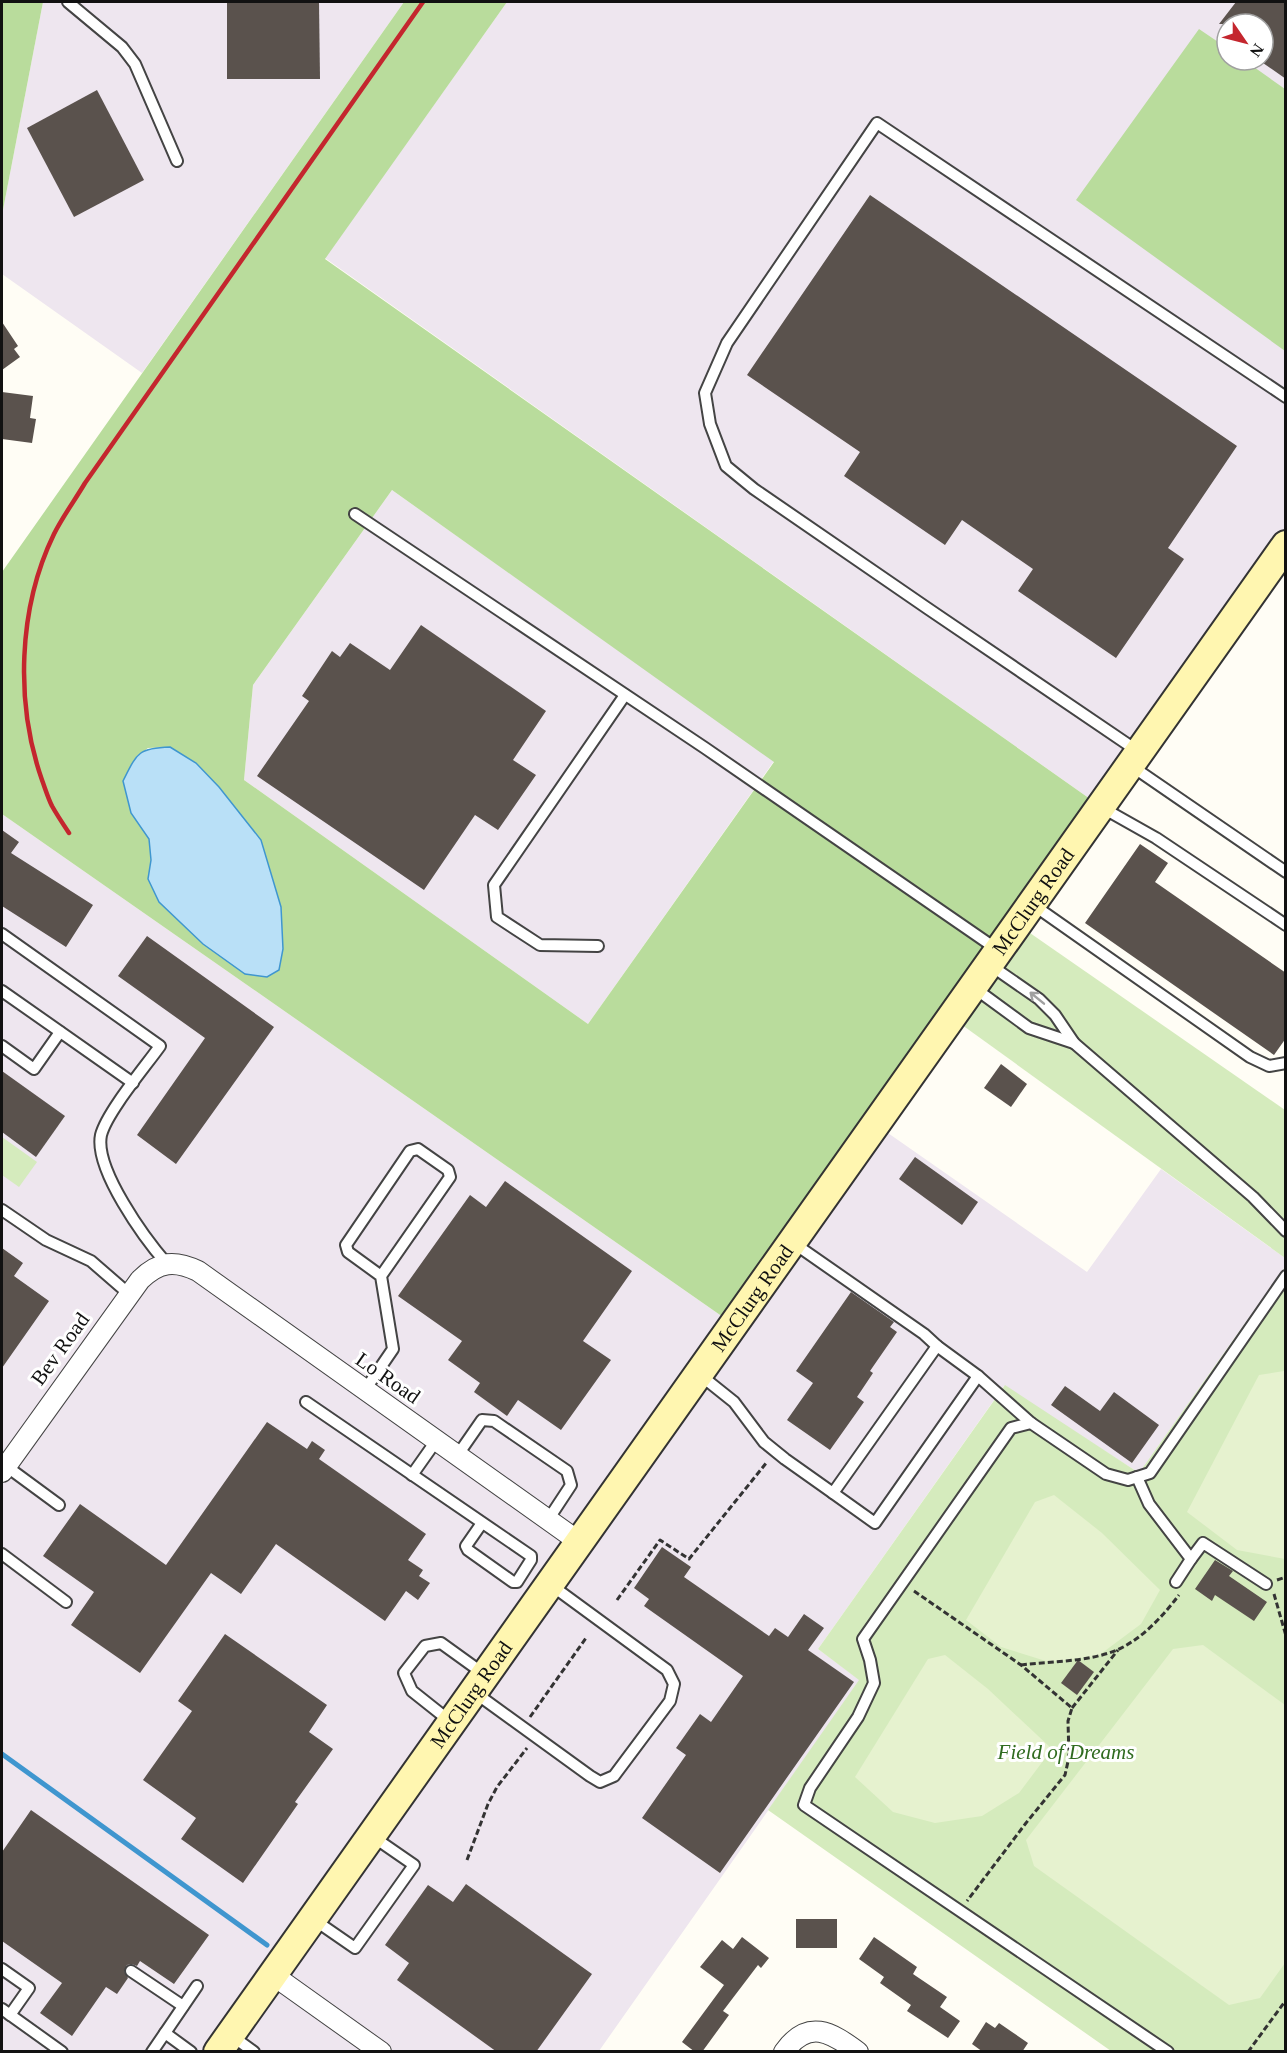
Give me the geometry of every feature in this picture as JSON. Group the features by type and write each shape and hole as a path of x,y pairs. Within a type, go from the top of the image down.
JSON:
{"street":[{"name":"McClurg Road","path":"224,2043 1100,806 1282,557"},
{"name":"Bev Road","path":"3,1468 129,1294 148,1272 167,1264"},
{"name":"Lo Road","path":"167,1264 184,1265 198,1271 579,1541"},
{"path":"273,1975 381,2052"},
{"path":"784,2052 797,2037 809,2032 821,2031 835,2035 858,2052"}],"lane":[{"path":"69,2 122,47 135,64 177,161"},
{"path":"1286,397 878,123 727,343 705,393 710,424 726,466 754,489 898,588 1134,759 1286,872"},
{"path":"355,514 625,695 987,967 1039,999 1055,1015 1074,1043 1253,1197 1286,1231"},
{"path":"598,946 540,945 497,917 494,885 625,695"},
{"path":"1100,806 1156,838 1286,925"},
{"path":"1032,903 1250,1056 1269,1066 1286,1063"},
{"path":"2,934 160,1046 110,1115 101,1135 101,1151 106,1171 150,1245 167,1264"},
{"path":"987,967 1029,1028 1074,1043"},
{"path":"2,991 133,1083"},
{"path":"2,1046 34,1069 60,1032"},
{"path":"365,1390 393,1349 381,1276 450,1177 448,1170 418,1149 410,1151 346,1245 348,1252 381,1276"},
{"path":"2,1210 46,1240 91,1261 129,1294"},
{"path":"792,1242 924,1334 978,1376 1032,1423 1106,1474 1128,1480 1150,1473 1286,1276"},
{"path":"833,1493 937,1346"},
{"path":"699,1373 734,1402 764,1442 875,1523 978,1376"},
{"path":"306,1402 531,1556 531,1560 517,1582 513,1582 468,1550 466,1546 482,1523"},
{"path":"457,1455 482,1420 494,1421 567,1471 571,1485 548,1520"},
{"path":"1032,1423 1011,1428 863,1639 874,1683 858,1717 810,1788 804,1804 1168,2052"},
{"path":"412,1475 436,1441"},
{"path":"3,1468 59,1505"},
{"path":"1137,1477 1149,1504 1191,1559"},
{"path":"1176,1582 1203,1543 1266,1584"},
{"path":"2,1554 66,1602"},
{"path":"451,1722 412,1691 404,1673 425,1646 441,1643 479,1682 600,1782 614,1776 670,1701 674,1684 667,1670 549,1583"},
{"path":"312,1918 355,1947 414,1865 371,1835"},
{"path":"2,1969 29,1988 6,2012 62,2052"},
{"path":"131,1971 183,2007"},
{"path":"152,2052 198,1986"},
{"path":"165,2033 191,2052"},
{"path":"224,2043 254,2052"}],"path":[{"path":"618,1600 660,1540 689,1559 776,1452"},
{"path":"960,1910 1026,1822 1065,1775 1069,1757 1068,1720 1072,1708 1119,1649 1163,1616 1182,1590 1176,1582"},
{"path":"902,1583 1021,1665 1072,1708"},
{"path":"1266,1584 1274,1595 1286,1636"},
{"path":"528,1720 586,1638"},
{"path":"1021,1665 1098,1656 1119,1649"},
{"path":"467,1860 488,1804 497,1787 531,1741"},
{"path":"1248,2052 1286,2000"}],"shaded area":[{"path":"43,2 404,2 142,373 2,274 2,215"},
{"path":"507,2 1285,2 1285,545 1100,806 325,258"},
{"path":"392,490 774,761 588,1024 244,780 253,685"},
{"path":"2,814 733,1324 875,1124 1087,1272 1161,1169 1285,1258 1285,1267 1139,1473 1004,1386 818,1649 860,1680 599,2051 2,2051"}],"green space":[{"path":"2,2 43,2 2,215"},
{"path":"404,2 507,2 325,259 1100,806 733,1324 2,814 2,572","holes":["392,490 774,762 588,1024 244,780 253,685","170,747 196,763 219,787 261,840 203,944 159,902 148,879 151,860 149,839 135,758 148,748"]},
{"path":"1199,29 1215,40 1215,72 1261,72 1285,89 1285,351 1076,200"},
{"path":"1017,924 1285,1110 1285,1258 951,1017"},
{"path":"2,1137 37,1162 19,1187 2,1175"},
{"name":"Field of Dreams","path":"1285,1267 1285,2051 1111,2051 768,1810 859,1680 818,1649 1005,1385 1139,1473"},
{"path":"1286,1372 1285,1559 1237,1550 1187,1512 1259,1375"},
{"path":"1054,1495 1102,1533 1160,1590 1141,1624 1098,1656 1049,1662 1001,1647 966,1620 1035,1502"},
{"path":"1203,1645 1285,1705 1285,1963 1260,1998 1229,2005 1034,1866 1026,1840 1173,1649"},
{"path":"945,1655 988,1689 1052,1749 1019,1793 982,1816 935,1823 893,1812 855,1777 928,1659"}],"water":[{"path":"170,747 196,763 219,787 261,840 281,907 283,949 279,970 267,977 245,974 203,944 159,902 148,879 151,860 149,839 131,813 123,781 140,754 151,749"}],"building":[{"path":"227,2 319,2 320,79 227,79"},
{"path":"1236,2 1286,2 1286,79 1275,71 1275,12 1228,12"},
{"path":"97,90 144,180 74,217 27,128"},
{"path":"870,195 1237,446 1168,548 1184,559 1116,658 1018,591 1033,569 962,520 945,545 844,476 860,452 747,375"},
{"path":"2,322 18,346 14,349 20,357 2,370"},
{"path":"2,392 33,396 30,418 36,419 32,443 2,439"},
{"path":"421,625 546,711 513,760 536,775 498,830 475,815 424,890 257,776 309,701 302,696 332,651 340,657 350,643 390,670"},
{"path":"2,830 19,842 11,853 93,905 66,947 2,906"},
{"path":"1140,844 1168,863 1155,882 1286,973 1286,1038 1274,1055 1085,923"},
{"path":"147,936 274,1027 176,1164 137,1135 205,1038 118,976"},
{"path":"1001,1064 1027,1084 1011,1107 984,1088"},
{"path":"2,1071 65,1116 36,1157 2,1132"},
{"path":"915,1157 978,1202 962,1225 899,1179"},
{"path":"505,1181 632,1271 583,1341 611,1360 561,1430 518,1400 507,1416 474,1392 480,1383 448,1360 462,1341 398,1296 470,1195 486,1207"},
{"path":"2,1248 23,1263 14,1276 49,1301 2,1368"},
{"path":"851,1292 894,1322 890,1327 897,1332 870,1371 873,1373 857,1397 864,1402 830,1450 787,1420 813,1383 796,1371"},
{"path":"1065,1386 1100,1411 1114,1392 1159,1425 1132,1463 1051,1405"},
{"path":"267,1422 307,1449 312,1441 325,1450 319,1459 426,1534 408,1560 423,1570 419,1576 430,1583 418,1600 406,1591 385,1621 276,1544 241,1594 211,1573 140,1673 71,1625 94,1592 43,1556 80,1504 166,1565"},
{"path":"662,1547 691,1567 684,1577 769,1636 775,1628 788,1637 804,1614 824,1628 808,1650 854,1682 720,1873 642,1818 686,1755 676,1748 700,1714 711,1722 743,1676 644,1606 649,1599 634,1588"},
{"path":"1215,1560 1233,1571 1229,1576 1267,1602 1254,1621 1215,1595 1212,1601 1195,1589"},
{"path":"225,1634 327,1705 309,1732 333,1749 295,1802 298,1804 243,1883 181,1839 196,1818 143,1780 192,1711 178,1701"},
{"path":"1078,1660 1094,1672 1077,1695 1061,1683"},
{"path":"31,1810 209,1935 174,1984 140,1961 137,1966 127,1965 124,1971 128,1978 117,1994 106,1987 72,2036 40,2013 62,1983 2,1941 2,1852"},
{"path":"466,1884 592,1974 536,2052 497,2052 397,1980 409,1963 385,1945 428,1885 453,1902"},
{"path":"796,1919 837,1919 837,1948 796,1948"},
{"path":"742,1937 769,1958 761,1968 758,1965 723,2011 729,2015 702,2052 695,2052 682,2042 724,1985 700,1967 722,1940 733,1949"},
{"path":"874,1937 917,1967 913,1974 947,1997 940,2007 960,2021 948,2038 907,2011 911,2005 880,1983 884,1977 859,1959"},
{"path":"986,2022 995,2028 999,2023 1028,2043 1022,2052 983,2052 972,2044"}],"waterway":[{"path":"2,1754 267,1945"}],"railway":[{"path":"69,833 52,806 42,780 33,750 24,688 27,624 33,593 54,534 85,483 423,2"}]}
